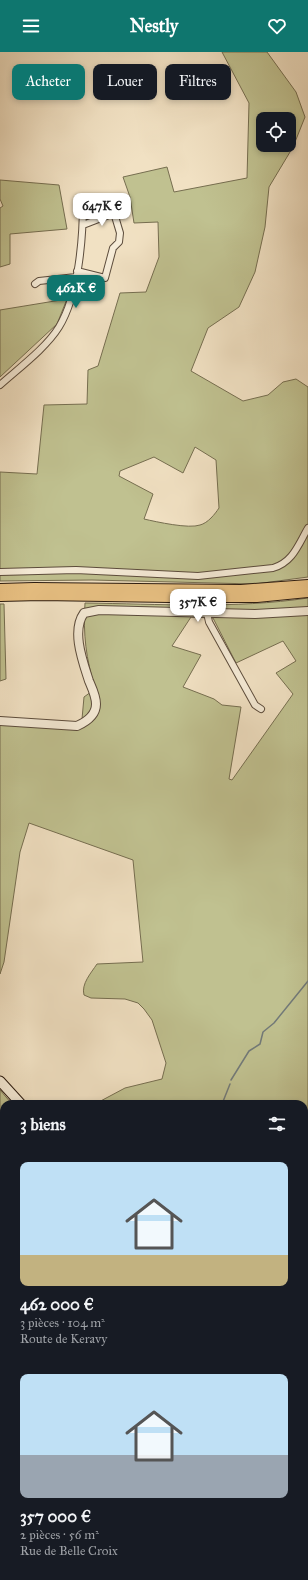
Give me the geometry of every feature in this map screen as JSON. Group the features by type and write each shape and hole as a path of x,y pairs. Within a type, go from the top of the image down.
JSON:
{"highway":[{"path":"0,589 241,590 308,585"},
{"path":"0,596 41,595 236,598 308,592"}],"main road":[{"path":"0,1082 17,1100"}],"street":[{"path":"0,385 47,342 59,326 68,306 82,249 83,201"},
{"path":"35,284 39,281 76,274 105,278 113,248 119,242 120,232 114,213 83,225"},
{"path":"0,572 76,570 198,576 273,568 282,565 290,559 308,528"},
{"path":"0,721 77,726 86,721 93,714 96,705 95,697 83,663 79,642 78,627 80,619 84,613 99,610 255,614 308,611"},
{"path":"207,613 209,622 255,705 261,709"}],"green space":[{"path":"222,52 267,52 296,92 305,117 296,140 296,112 256,112 256,152 290,152 269,187 265,227 255,272 239,307 208,328 191,371 243,401 268,395 283,382 296,379 308,387 308,577 255,584 92,580 0,581 0,472 37,474 44,405 87,404 88,370 98,366 120,293 146,292 159,257 158,222 134,223 130,197 123,177 167,167 174,192 247,178 249,103 231,69 231,64 228,64","holes":["195,447 216,460 219,508 206,522 195,526 173,525 144,519 153,494 119,476 120,471 154,457 183,473"]},
{"path":"0,180 59,185 67,229 10,234 10,264 0,267 0,208 3,206 0,199"},
{"path":"67,299 57,324 0,377 0,310"},
{"path":"308,598 308,1100 102,1100 125,1088 162,1079 166,1063 152,1020 138,1003 125,999 91,998 84,995 83,991 89,975 97,964 143,962 133,860 29,823 20,852 4,962 0,974 0,719 74,723 82,719 84,697 95,689 89,667 86,646 84,626 85,603 197,605 253,604","holes":["191,617 213,618 236,663 283,641 296,661 276,673 293,694 232,780 229,779 241,707 222,705 214,699 183,687 201,655 172,646"]},
{"path":"0,604 4,604 6,679 0,681"},
{"path":"0,1090 9,1100 0,1100"}],"waterway":[{"path":"231,1080 249,1051 260,1044 263,1032 274,1023 308,981"},
{"path":"224,1100 230,1084"}]}
